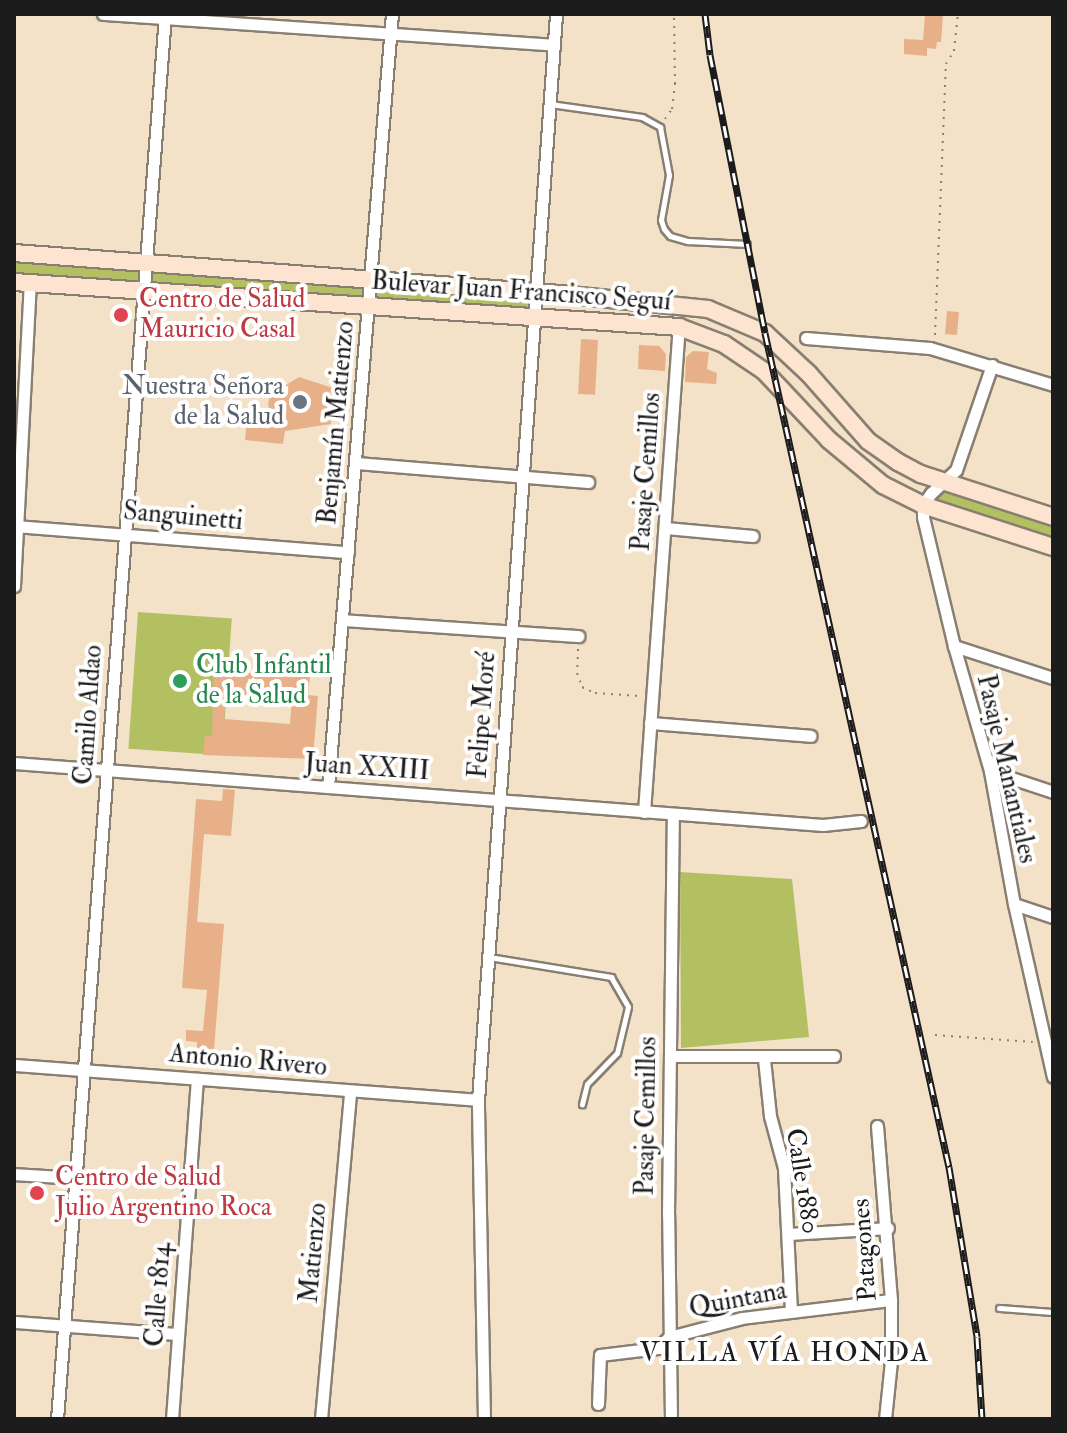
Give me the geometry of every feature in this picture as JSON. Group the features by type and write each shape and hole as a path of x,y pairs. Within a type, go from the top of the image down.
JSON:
{"main road":[{"name":"Bulevar Juan Francisco Seguí","path":"14,253 686,304 751,324 787,352 868,441 898,462 944,482 1053,517"},
{"name":"Bulevar Juan Francisco Seguí","path":"22,283 679,327 724,344 754,364 864,472 923,505 1053,547"}],"street":[{"path":"103,14 554,45"},
{"name":"Benjamín Matienzo","path":"328,787 392,14"},
{"name":"Felipe Moré","path":"484,1419 478,1100 556,14"},
{"name":"Camilo Aldao","path":"57,1419 164,16"},
{"path":"14,586 22,283"},
{"name":"Pasaje Cemillos","path":"644,812 679,327"},
{"path":"806,338 930,348 1053,385"},
{"path":"923,505 956,470 992,365"},
{"path":"356,463 588,482"},
{"name":"Pasaje Manantiales","path":"923,505 923,517 954,646 990,771 1014,904 1050,1044 1053,1077"},
{"name":"Sanguinetti","path":"16,526 348,552"},
{"path":"666,528 753,536"},
{"path":"342,620 578,636"},
{"path":"954,646 1053,678"},
{"path":"650,723 810,736"},
{"name":"Juan XXIII","path":"14,763 823,825 861,821"},
{"path":"990,771 1053,792"},
{"name":"Pasaje Cemillos","path":"671,1419 673,814"},
{"path":"1014,904 1053,917"},
{"path":"671,1056 764,1059 834,1056"},
{"name":"Calle 1880","path":"764,1059 770,1116 784,1168 790,1234 791,1311"},
{"name":"Antonio Rivero","path":"14,1065 478,1100"},
{"name":"Calle 1814","path":"172,1419 197,1079"},
{"name":"Matienzo","path":"321,1419 350,1091"},
{"name":"Patagones","path":"877,1126 888,1228 891,1300 891,1361 885,1419"},
{"path":"14,1174 76,1178"},
{"path":"790,1234 888,1228"},
{"name":"Quintana","path":"598,1404 600,1355 658,1348 669,1337 742,1318 891,1300"},
{"path":"14,1322 178,1334"}],"lane":[{"path":"549,104 642,117 660,127 669,175 661,220 664,229 670,236 688,241 718,245 747,244"},
{"path":"488,956 611,977 628,1007 617,1053 587,1084 582,1104"},
{"path":"999,1308 1053,1312"}],"path":[{"path":"660,127 672,109 674,14"},
{"path":"930,348 937,322 946,64 954,51 958,14"},
{"path":"578,636 577,673 582,687 595,693 652,697"},
{"path":"935,1035 1050,1044"}],"green space":[{"path":"14,253 535,292 533,316 14,282"},
{"path":"944,482 1053,517 1053,547 923,505"},
{"name":"Club Infantil de la Salud","path":"138,612 232,619 222,755 128,749"},
{"path":"680,872 792,879 809,1037 681,1048"}],"building":[{"path":"925,14 943,14 941,42 937,42 936,49 927,48 927,56 904,54 904,39 923,40"},
{"path":"947,311 959,312 957,335 945,334"},
{"path":"581,339 598,340 595,395 578,394"},
{"path":"639,345 659,346 666,354 665,371 638,369"},
{"path":"693,351 709,352 707,369 717,373 716,384 685,382 686,357"},
{"name":"Nuestra Señora de la Salud","path":"299,377 333,388 331,424 285,431 283,444 245,440 247,419 273,421 268,404 270,395"},
{"path":"214,660 228,661 228,671 310,677 308,695 318,696 313,759 203,755 205,736 212,736","holes":["248,693 292,696 290,724 224,719 226,697 248,699"]},
{"path":"223,789 235,790 231,836 204,834 197,922 224,924 214,1050 197,1048 197,1042 186,1041 186,1030 203,1031 207,990 182,988 196,799 222,801"}],"railway":[{"path":"705,14 710,55 765,333 949,1167 977,1337 982,1419"}],"place":[{"name":"Centro de Salud Mauricio Casal","path":"121,315"},
{"name":"Nuestra Señora de la Salud","path":"300,402"},
{"name":"Club Infantil de la Salud","path":"180,681"},
{"name":"Centro de Salud Julio Argentino Roca","path":"37,1193"}],"district":[{"name":"VILLA VÍA HONDA","path":"785,1353"}]}
